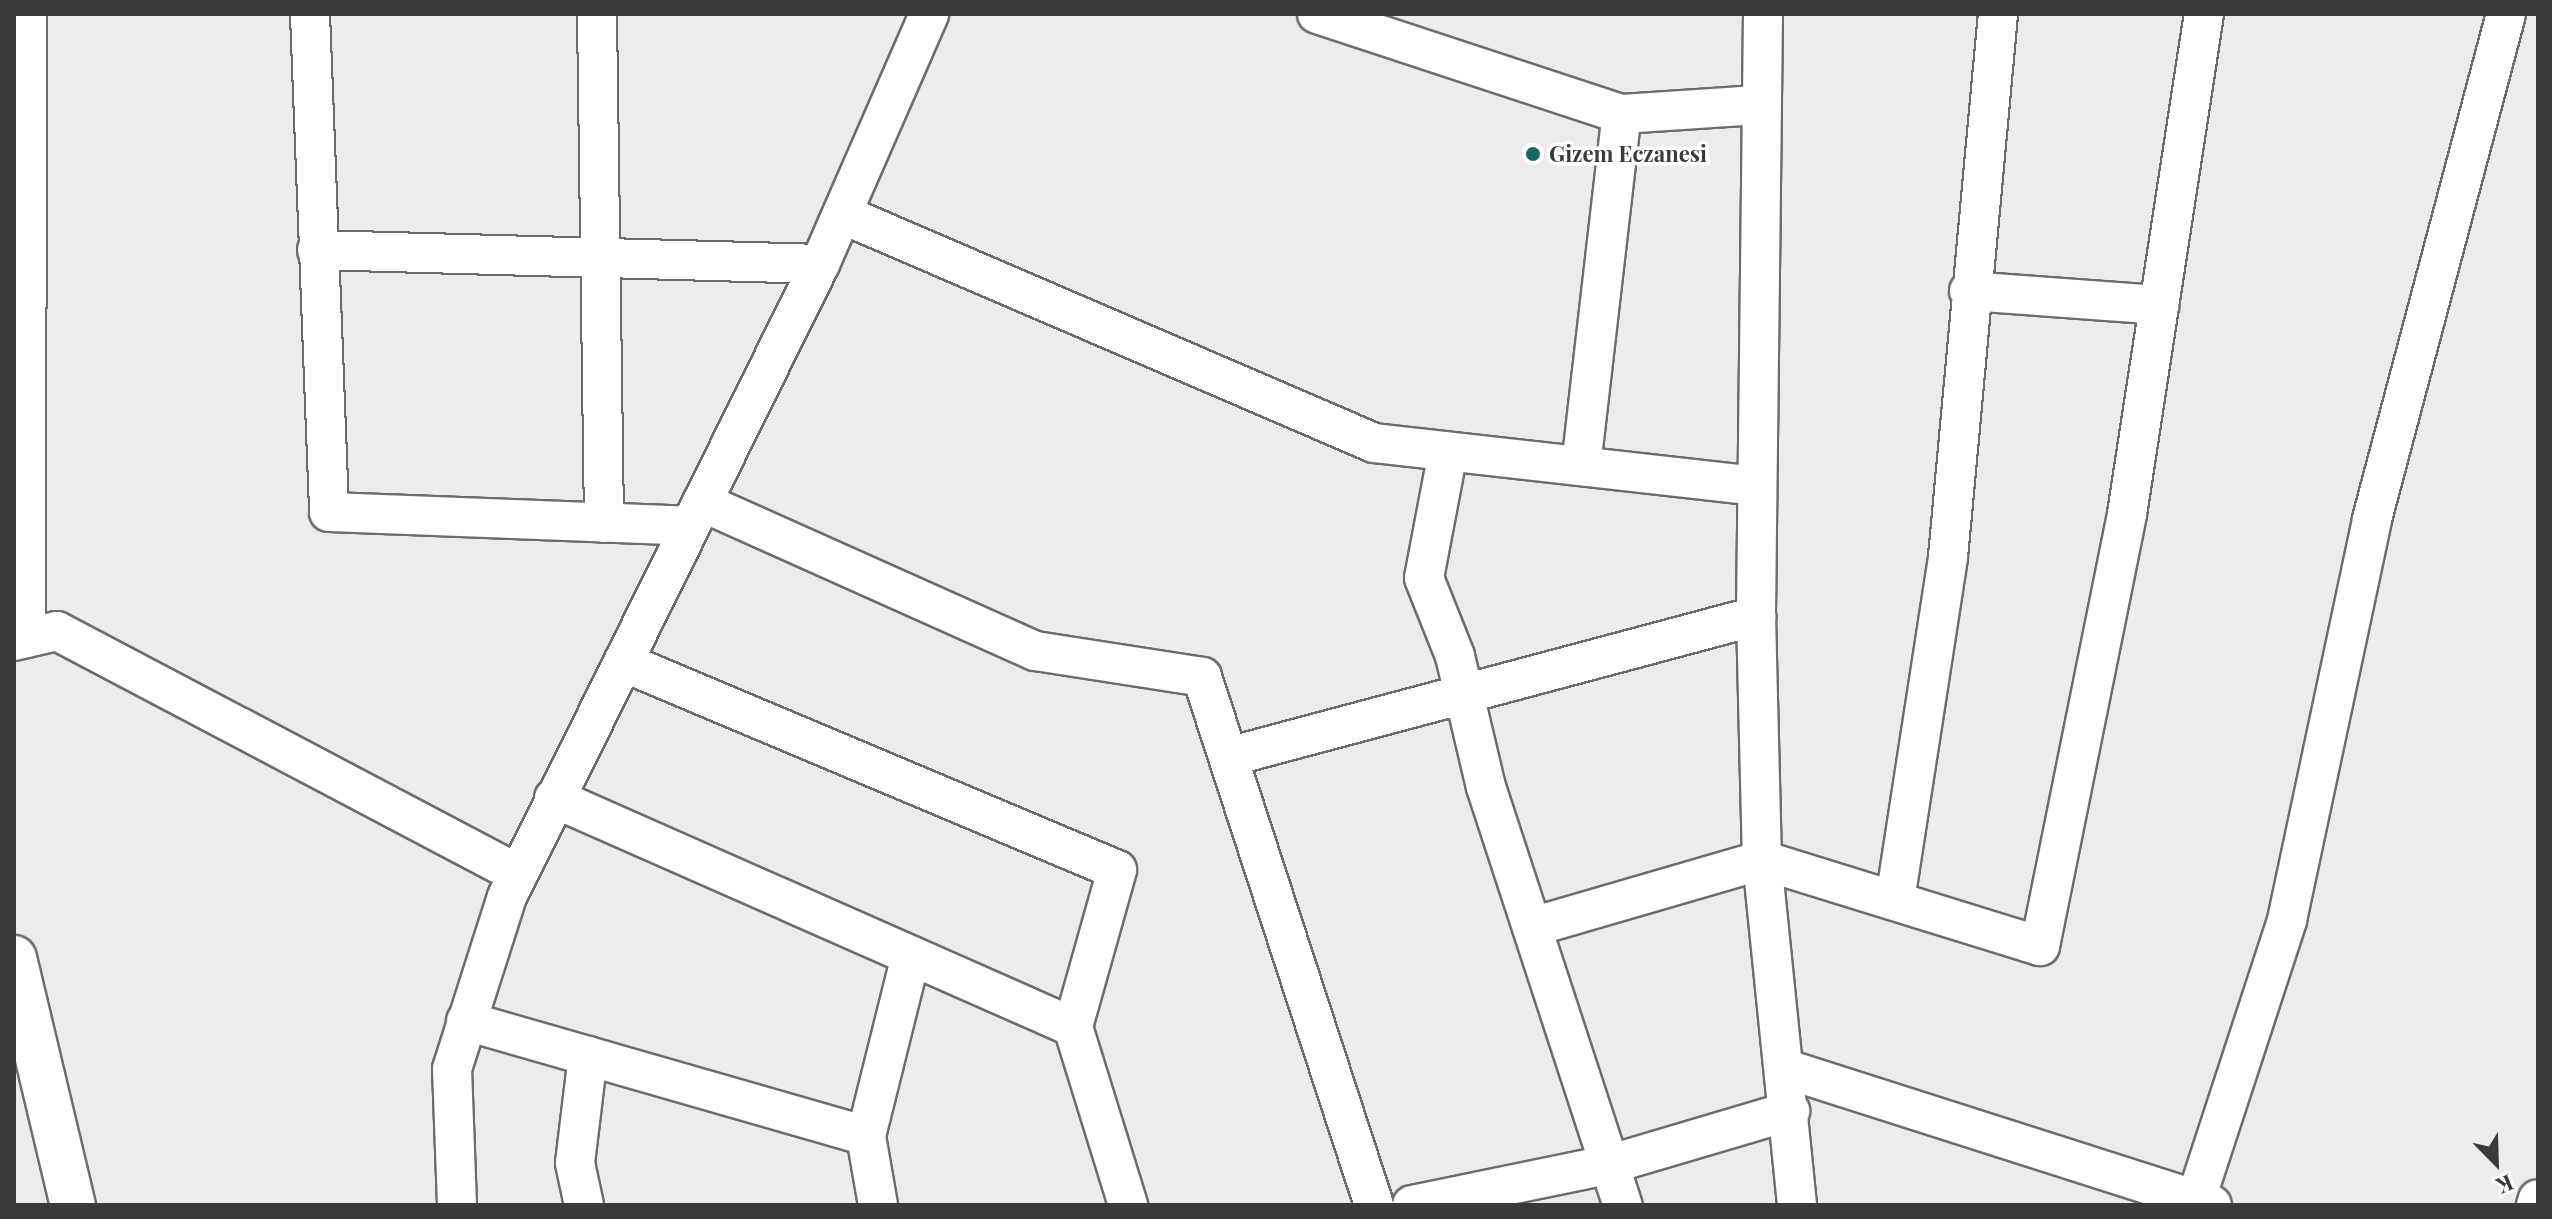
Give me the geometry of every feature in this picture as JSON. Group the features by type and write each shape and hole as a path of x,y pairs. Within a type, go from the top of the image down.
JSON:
{"main road":[{"path":"14,958 73,1205"}],"street":[{"path":"27,14 20,639 57,631 518,874"},
{"path":"310,14 329,512 604,523 696,514 1035,651 1202,677 1374,1205"},
{"path":"597,14 604,523"},
{"path":"450,1204 452,1069 518,874 820,264 929,14"},
{"path":"1317,14 1379,24 1622,114 1758,105"},
{"path":"1763,14 1758,105 1756,616 1762,860 1786,1069 1797,1205"},
{"path":"1895,900 1948,557 1969,291 1998,14"},
{"path":"1532,927 1762,860 2040,946 2127,514 2204,14"},
{"path":"1786,1069 2201,1203 2287,920 2372,519 2506,14"},
{"path":"1581,466 1622,114"},
{"path":"842,214 1374,443 1757,486"},
{"path":"317,250 820,264"},
{"path":"1969,291 2159,305"},
{"path":"1448,452 1424,578 1463,691 1486,787 1623,1205"},
{"path":"1228,757 1463,691 1756,616"},
{"path":"623,662 1117,870 1073,1027 1128,1205"},
{"path":"554,798 1073,1027"},
{"path":"878,1205 866,1136 911,956"},
{"path":"466,1021 866,1136"},
{"path":"584,1205 575,1163 588,1056"},
{"path":"1412,1205 1611,1164 1790,1111"},
{"path":"2536,1205 2538,1199"}],"place":[{"name":"Gizem Eczanesi","path":"1533,154"}]}
